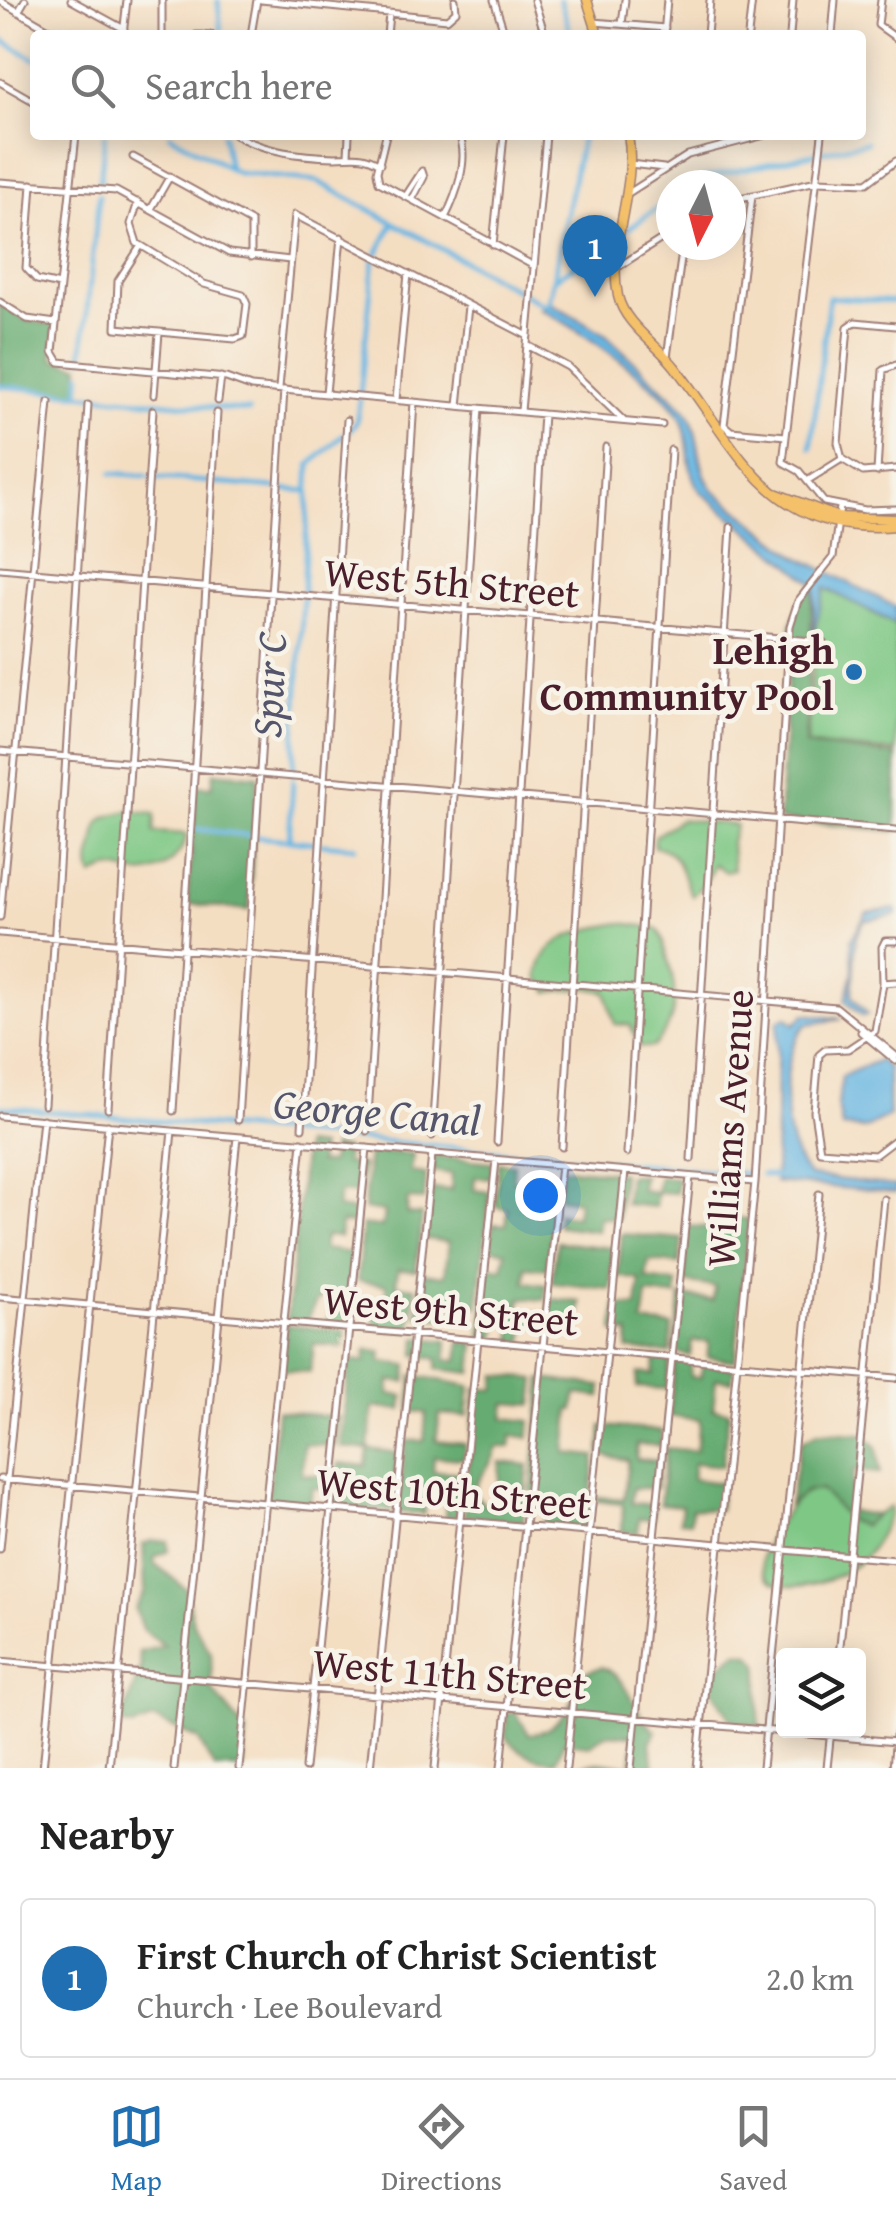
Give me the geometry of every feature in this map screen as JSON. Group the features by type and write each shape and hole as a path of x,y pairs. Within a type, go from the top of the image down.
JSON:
{"main road":[{"path":"586,0 596,30"},
{"path":"628,140 630,164 618,264 618,294 624,312 667,357 736,458 770,492 837,520 896,522"}],"street":[{"path":"18,12 25,0"},
{"path":"72,0 121,30"},
{"path":"88,10 91,0"},
{"path":"124,30 127,0"},
{"path":"162,0 162,30"},
{"path":"252,30 259,0 447,19 456,11 454,0"},
{"path":"494,0 503,30"},
{"path":"534,0 544,30"},
{"path":"622,24 625,0"},
{"path":"664,30 667,0"},
{"path":"707,30 710,0"},
{"path":"749,30 752,0"},
{"path":"791,30 794,0"},
{"path":"832,30 835,0"},
{"path":"881,0 880,28 896,38"},
{"path":"0,2 50,30"},
{"path":"387,30 389,14"},
{"path":"594,22 658,30"},
{"path":"0,82 30,99"},
{"path":"75,140 56,323 56,360 221,377 282,390 662,425"},
{"path":"252,140 271,151 359,154 380,164"},
{"path":"348,155 349,140"},
{"path":"385,140 377,179 534,266"},
{"path":"444,218 458,186 461,140"},
{"path":"493,245 504,140"},
{"path":"521,412 546,140"},
{"path":"722,145 723,140"},
{"path":"626,194 688,155 744,140"},
{"path":"821,140 783,462 796,468 818,498 840,506 896,509"},
{"path":"133,157 251,222 251,256"},
{"path":"746,197 817,181 866,182 896,161"},
{"path":"630,164 666,168"},
{"path":"422,171 424,177 408,198 422,171"},
{"path":"151,210 170,176"},
{"path":"0,182 111,189 224,250 290,260"},
{"path":"32,184 26,268 37,280 60,285"},
{"path":"752,196 726,428 786,436"},
{"path":"138,202 131,224 140,247 204,284 246,298 240,338 115,327 118,280 140,247"},
{"path":"238,1120 290,260 296,216 528,336"},
{"path":"326,394 341,237"},
{"path":"596,271 606,262 618,264 656,241"},
{"path":"667,357 681,260"},
{"path":"396,400 408,274"},
{"path":"0,303 27,319 56,323"},
{"path":"458,406 468,306"},
{"path":"896,326 851,324 838,443 842,459 855,470 896,469"},
{"path":"154,395 160,333"},
{"path":"527,345 568,368 624,421"},
{"path":"877,472 885,367 896,365"},
{"path":"218,401 221,377"},
{"path":"0,917 50,402"},
{"path":"367,1130 414,402"},
{"path":"44,1105 88,405"},
{"path":"432,1136 479,408"},
{"path":"108,1109 153,410"},
{"path":"173,1112 217,414"},
{"path":"497,1142 544,414"},
{"path":"302,1128 347,420"},
{"path":"562,1148 606,447"},
{"path":"627,1153 671,450"},
{"path":"807,482 842,459"},
{"name":"Williams Avenue","path":"696,1768 755,1182 789,639 794,608 828,568 834,553 840,506"},
{"path":"691,1160 731,527"},
{"name":"West 5th Street","path":"0,569 823,642"},
{"path":"0,751 896,830"},
{"path":"0,933 836,1007 848,1013 861,1031 896,1058"},
{"path":"896,941 883,944 877,1026 861,1031 848,1049 825,1050 819,1055 814,1112 818,1147 825,1153 875,1154 896,1140"},
{"path":"883,983 896,982"},
{"path":"0,1116 755,1182"},
{"path":"0,1549 42,1119"},
{"path":"44,1768 108,1125"},
{"path":"109,1768 172,1131"},
{"path":"174,1768 237,1137"},
{"path":"239,1768 302,1142"},
{"path":"304,1768 367,1148"},
{"path":"370,1768 432,1154"},
{"path":"435,1768 496,1160"},
{"path":"500,1768 561,1166"},
{"path":"566,1768 625,1171"},
{"path":"632,1768 690,1177"},
{"path":"762,1768 819,1194"},
{"path":"840,1648 884,1199"},
{"name":"West 9th Street","path":"0,1297 896,1378"},
{"name":"West 10th Street","path":"4,1479 896,1560"},
{"name":"West 11th Street","path":"0,1661 776,1730"},
{"name":"West 11th Street","path":"866,1736 896,1739"},
{"path":"828,1768 831,1738"},
{"path":"893,1768 896,1739"}],"green space":[{"path":"0,304 26,320 55,325 53,359 80,366 78,395 0,386"},
{"path":"819,585 896,625 896,752 807,744"},
{"path":"813,586 805,745 896,755 896,831 779,820 791,626 799,602"},
{"path":"214,772 258,776 249,910 187,904 197,786 212,787"},
{"path":"129,811 155,814 154,832 187,834 180,852 167,865 151,872 111,869 93,876 90,860 99,824 106,817"},
{"path":"680,819 736,825 731,842 733,870 725,872 714,864 706,882 692,896 676,859 664,849 654,847 654,837"},
{"path":"621,923 656,928 669,963 673,1013 653,1047 640,1047 630,1025 615,1024 606,992 587,988 549,992 538,977 541,963 557,943 581,931"},
{"path":"304,1145 320,1147 318,1163 330,1163 332,1147 346,1149 345,1163 362,1165 359,1193 339,1192 337,1208 356,1211 355,1224 341,1223 339,1237 325,1236 323,1249 353,1253 347,1325 327,1323 334,1305 325,1296 317,1300 306,1322 287,1320"},
{"path":"369,1151 413,1154 411,1172 426,1174 424,1200 408,1199 407,1214 422,1215 416,1270 398,1269 396,1285 415,1287 411,1331 378,1328 370,1310 356,1298 385,1301 387,1285 358,1281 362,1225 382,1227 384,1212 364,1209"},
{"path":"434,1156 493,1162 491,1178 475,1177 474,1190 490,1192 478,1307 449,1304 448,1319 418,1316 422,1273 445,1276 449,1242 425,1239 432,1189 451,1190 452,1174 433,1171"},
{"path":"499,1162 514,1164 513,1180 541,1182 540,1194 555,1196 547,1269 526,1267 525,1282 546,1285 545,1300 521,1298 519,1310 543,1313 542,1326 525,1325 524,1342 512,1341 513,1325 498,1323 495,1339 481,1338 488,1267 503,1269 506,1251 490,1248 493,1224 506,1225 508,1209 495,1206"},
{"path":"562,1168 622,1173 617,1219 600,1217 598,1231 558,1226 558,1214 576,1216 578,1201 559,1198"},
{"path":"628,1175 643,1175 641,1190 656,1192 659,1176 677,1178 676,1193 657,1192 655,1207 625,1204"},
{"path":"719,1216 749,1219 735,1361 707,1357 709,1342 692,1341 690,1356 674,1352 681,1296 713,1300 715,1287 684,1282 688,1226 717,1228"},
{"path":"622,1234 682,1239 679,1264 649,1261 646,1279 677,1283 676,1296 647,1294 643,1323 672,1326 670,1353 627,1349 629,1333 614,1332 616,1305 637,1307 640,1280 618,1276"},
{"path":"557,1242 614,1248 611,1289 552,1283"},
{"path":"550,1299 581,1302 578,1331 547,1328"},
{"path":"286,1325 346,1331 343,1347 314,1344 310,1372 282,1370"},
{"path":"417,1338 447,1341 446,1360 458,1360 460,1342 475,1343 472,1373 437,1369 438,1359 416,1355"},
{"path":"366,1350 382,1352 381,1362 408,1365 406,1382 390,1381 389,1394 404,1396 402,1410 373,1407 369,1449 398,1453 391,1511 334,1506 335,1492 352,1493 353,1477 337,1475 339,1463 366,1466 368,1449 341,1447 349,1360 365,1362"},
{"path":"655,1358 670,1360 667,1389 637,1387 638,1373 653,1374"},
{"path":"675,1360 691,1362 690,1376 700,1378 703,1364 734,1367 732,1381 716,1379 713,1409 729,1411 722,1466 694,1463 692,1479 722,1483 719,1510 692,1508 690,1522 680,1521 682,1506 660,1504 666,1448 696,1451 700,1420 669,1416"},
{"path":"413,1375 470,1386 467,1416 440,1414 436,1441 465,1444 464,1459 434,1457 433,1471 462,1473 457,1517 445,1516 446,1498 426,1497 424,1514 398,1512 406,1441 424,1441 426,1413 410,1411"},
{"path":"497,1375 536,1379 533,1405 506,1403 504,1418 531,1421 529,1437 512,1436 510,1447 497,1447 474,1493 485,1505 505,1506 513,1494 499,1483 500,1462 528,1465 523,1522 464,1516 476,1388 495,1390"},
{"path":"542,1379 602,1386 601,1397 576,1394 574,1410 570,1410 566,1453 595,1456 587,1528 544,1525 545,1510 530,1508"},
{"path":"277,1411 338,1417 335,1446 304,1444 302,1474 331,1477 330,1489 312,1488 310,1504 268,1500"},
{"path":"602,1426 662,1431 661,1446 637,1444 636,1459 659,1461 656,1488 633,1488 631,1503 654,1505 653,1519 639,1518 638,1533 622,1532 623,1504 597,1501 597,1497 624,1499 628,1460 600,1455"},
{"path":"818,1432 862,1434 877,1447 880,1473 854,1470 849,1511 876,1515 863,1526 850,1521 821,1490 806,1491 789,1505 801,1442"},
{"path":"814,1488 827,1494 850,1521 873,1517 890,1507 890,1513 866,1556 845,1572 825,1581 785,1586 770,1580 762,1569 764,1551 792,1504"},
{"path":"168,1541 168,1551 155,1557 154,1563 186,1589 193,1623 211,1653 212,1690 247,1732 243,1768 214,1768 198,1739 154,1719 134,1727 120,1724 141,1668 139,1652 164,1646 142,1629 135,1609 145,1591 143,1544"},
{"path":"737,1652 750,1654 759,1664 759,1726 731,1720 713,1690 715,1670"},
{"path":"601,1667 619,1679 656,1731 650,1743 654,1768 570,1768 598,1762 631,1766 634,1736 606,1734 590,1745 564,1742 556,1761 528,1754 505,1736 507,1714 515,1711 529,1734 558,1721 571,1704 581,1674"}],"water":[{"path":"551,303 605,334 685,409 714,491 795,555 896,607 896,624 825,588 813,636 815,585 701,492 692,475 681,418 672,405 617,358 540,309"},
{"path":"896,909 896,915 864,921 856,937 852,996 868,1014 863,1016 846,1000 853,971 851,939 867,913"},
{"path":"805,1014 842,1019 807,1024 791,1055 786,1100 788,1124 800,1163 810,1176 896,1186 896,1193 775,1182 778,1021 787,1017 795,1024"},
{"path":"879,1060 888,1068 889,1116 864,1129 842,1127 838,1105 842,1076"}],"waterway":[{"path":"560,0 569,30"},
{"path":"218,1 221,30"},
{"path":"0,39 30,56"},
{"path":"100,182 104,140"},
{"path":"179,140 238,173 317,181 550,308"},
{"path":"224,140 229,169"},
{"path":"548,307 581,140"},
{"path":"739,170 867,142"},
{"path":"82,359 99,195"},
{"path":"629,228 656,209"},
{"name":"Spur C","path":"377,254 393,223"},
{"path":"556,278 615,238"},
{"name":"Spur C","path":"360,394 374,258"},
{"path":"811,448 829,297 896,302"},
{"path":"0,386 79,394 81,373"},
{"path":"79,394 249,411"},
{"name":"Spur C","path":"349,430 356,423 360,399"},
{"name":"Spur C","path":"303,594 310,465 344,434"},
{"path":"112,473 146,476"},
{"path":"151,477 210,482"},
{"path":"215,483 275,488"},
{"path":"280,489 309,491"},
{"name":"Spur C","path":"293,775 303,599"},
{"name":"Spur C","path":"293,782 289,840 318,843"},
{"name":"Spur C","path":"196,829 253,836"},
{"name":"Spur C","path":"258,837 289,840"},
{"name":"Spur C","path":"323,844 355,847"},
{"name":"George Canal","path":"0,1107 749,1174"},
{"name":"George Canal","path":"762,1175 779,1177"}],"place":[{"name":"First Church of Christ Scientist","path":"595,297"},
{"name":"Lehigh Community Pool","path":"854,672"}]}
